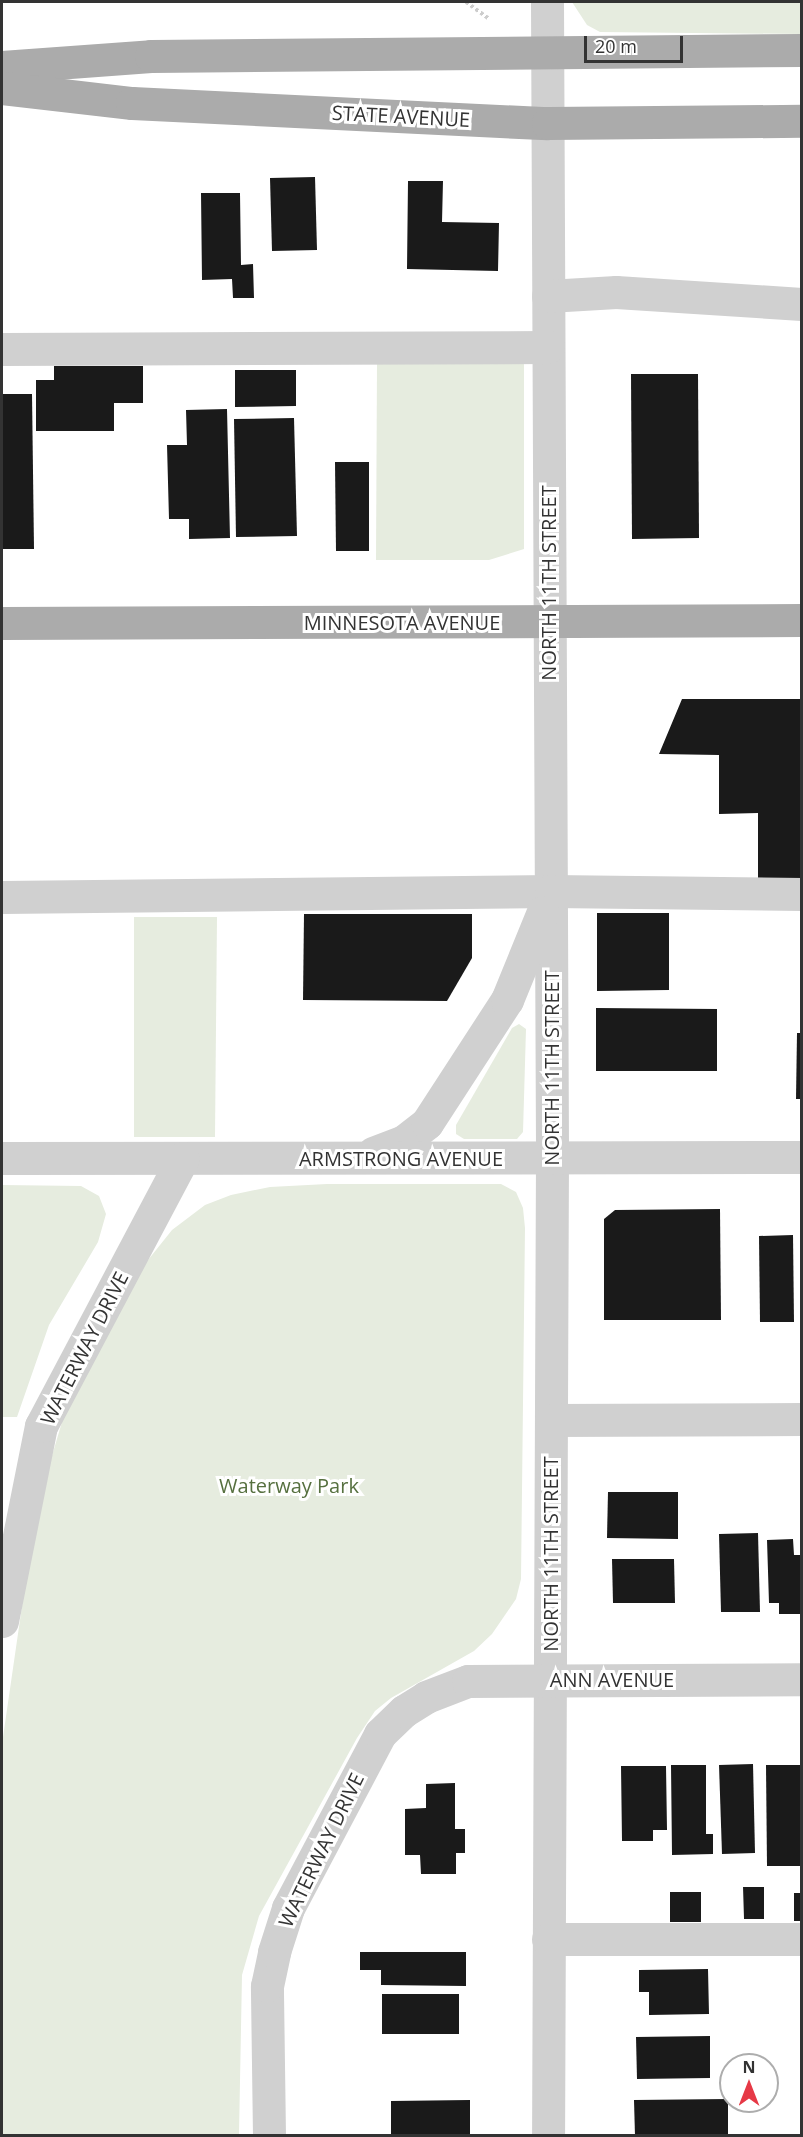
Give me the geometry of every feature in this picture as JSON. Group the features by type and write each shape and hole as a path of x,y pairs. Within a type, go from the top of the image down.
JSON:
{"main road":[{"path":"2,67 151,56 801,50"},
{"name":"STATE AVENUE","path":"2,88 132,103 548,123 801,121"},
{"name":"MINNESOTA AVENUE","path":"2,623 801,620"}],"street":[{"name":"NORTH 11TH STREET","path":"547,2 552,1157 548,2136"},
{"path":"548,296 616,292 801,304"},
{"path":"2,349 548,347"},
{"path":"363,1157 404,1141 427,1123 507,1000 528,953 551,891"},
{"path":"2,897 551,891 801,894"},
{"name":"ARMSTRONG AVENUE","path":"2,1158 801,1157"},
{"name":"WATERWAY DRIVE","path":"2,1621 41,1426 183,1158"},
{"path":"551,1420 801,1419"},
{"name":"ANN AVENUE","path":"426,1697 468,1681 801,1679"},
{"name":"WATERWAY DRIVE","path":"269,2136 267,1986 288,1908 380,1734 404,1711 426,1697"},
{"path":"549,1939 801,1939"}],"path":[{"path":"466,2 492,21"}],"green space":[{"path":"572,2 801,2 801,34 600,32 587,25"},
{"path":"377,363 524,363 524,549 489,560 376,560"},
{"path":"134,917 217,917 215,1137 134,1137"},
{"path":"519,1024 526,1029 523,1132 517,1139 464,1139 456,1134 456,1125 512,1028"},
{"name":"Waterway Park","path":"327,1184 501,1184 516,1192 523,1208 525,1228 521,1579 516,1599 492,1634 474,1651 391,1698 375,1711 357,1738 259,1916 242,1975 239,2135 2,2136 2,1744 30,1551 45,1479 65,1412 144,1265 172,1230 205,1205 231,1195 270,1187"},
{"path":"2,1185 81,1186 99,1196 106,1214 98,1242 49,1325 17,1417 2,1417"}],"building":[{"path":"315,177 317,250 272,251 270,178"},
{"path":"408,181 443,181 442,222 499,223 498,271 407,269"},
{"path":"201,193 240,193 241,265 253,264 254,298 233,298 232,279 202,280"},
{"path":"54,366 143,366 143,403 114,403 114,431 36,431 36,380 54,380"},
{"path":"235,370 296,370 296,406 235,407"},
{"path":"631,374 698,374 699,538 632,539"},
{"path":"2,394 32,394 34,549 2,549"},
{"path":"227,409 230,538 189,539 189,519 169,519 167,445 187,445 186,410"},
{"path":"294,418 297,536 236,537 234,419"},
{"path":"335,462 369,462 369,551 336,551"},
{"path":"682,699 802,699 802,887 758,887 758,813 719,814 719,755 659,754"},
{"path":"597,913 669,913 669,990 597,991"},
{"path":"304,914 472,914 472,958 447,1001 303,1000"},
{"path":"596,1008 717,1009 717,1071 596,1071"},
{"path":"797,1033 802,1033 802,1099 796,1099"},
{"path":"720,1209 721,1320 604,1320 604,1219 615,1210"},
{"path":"793,1235 794,1322 760,1322 759,1236"},
{"path":"608,1492 678,1492 678,1539 607,1538"},
{"path":"758,1533 760,1612 721,1612 719,1534"},
{"path":"793,1539 794,1555 802,1555 802,1614 779,1614 779,1603 769,1603 767,1540"},
{"path":"612,1559 674,1559 675,1603 613,1603"},
{"path":"753,1764 755,1853 722,1854 719,1765"},
{"path":"671,1765 706,1765 706,1834 713,1834 713,1854 672,1855"},
{"path":"766,1765 802,1765 802,1866 767,1866"},
{"path":"621,1766 666,1766 667,1830 653,1830 653,1841 622,1841"},
{"path":"455,1783 455,1829 465,1829 465,1853 456,1853 456,1874 421,1874 420,1855 405,1855 405,1809 426,1808 426,1784"},
{"path":"743,1887 764,1887 764,1919 744,1919"},
{"path":"670,1892 701,1892 701,1922 670,1922"},
{"path":"794,1893 802,1893 802,1921 794,1921"},
{"path":"360,1952 466,1952 466,1986 381,1985 381,1970 360,1970"},
{"path":"708,1969 709,2014 649,2015 649,1992 639,1992 639,1970"},
{"path":"382,1994 459,1994 459,2034 382,2034"},
{"path":"710,2036 710,2078 637,2079 636,2037"},
{"path":"719,2099 719,2113 728,2113 728,2136 635,2136 634,2100"},
{"path":"470,2100 470,2136 391,2136 391,2101"}]}
